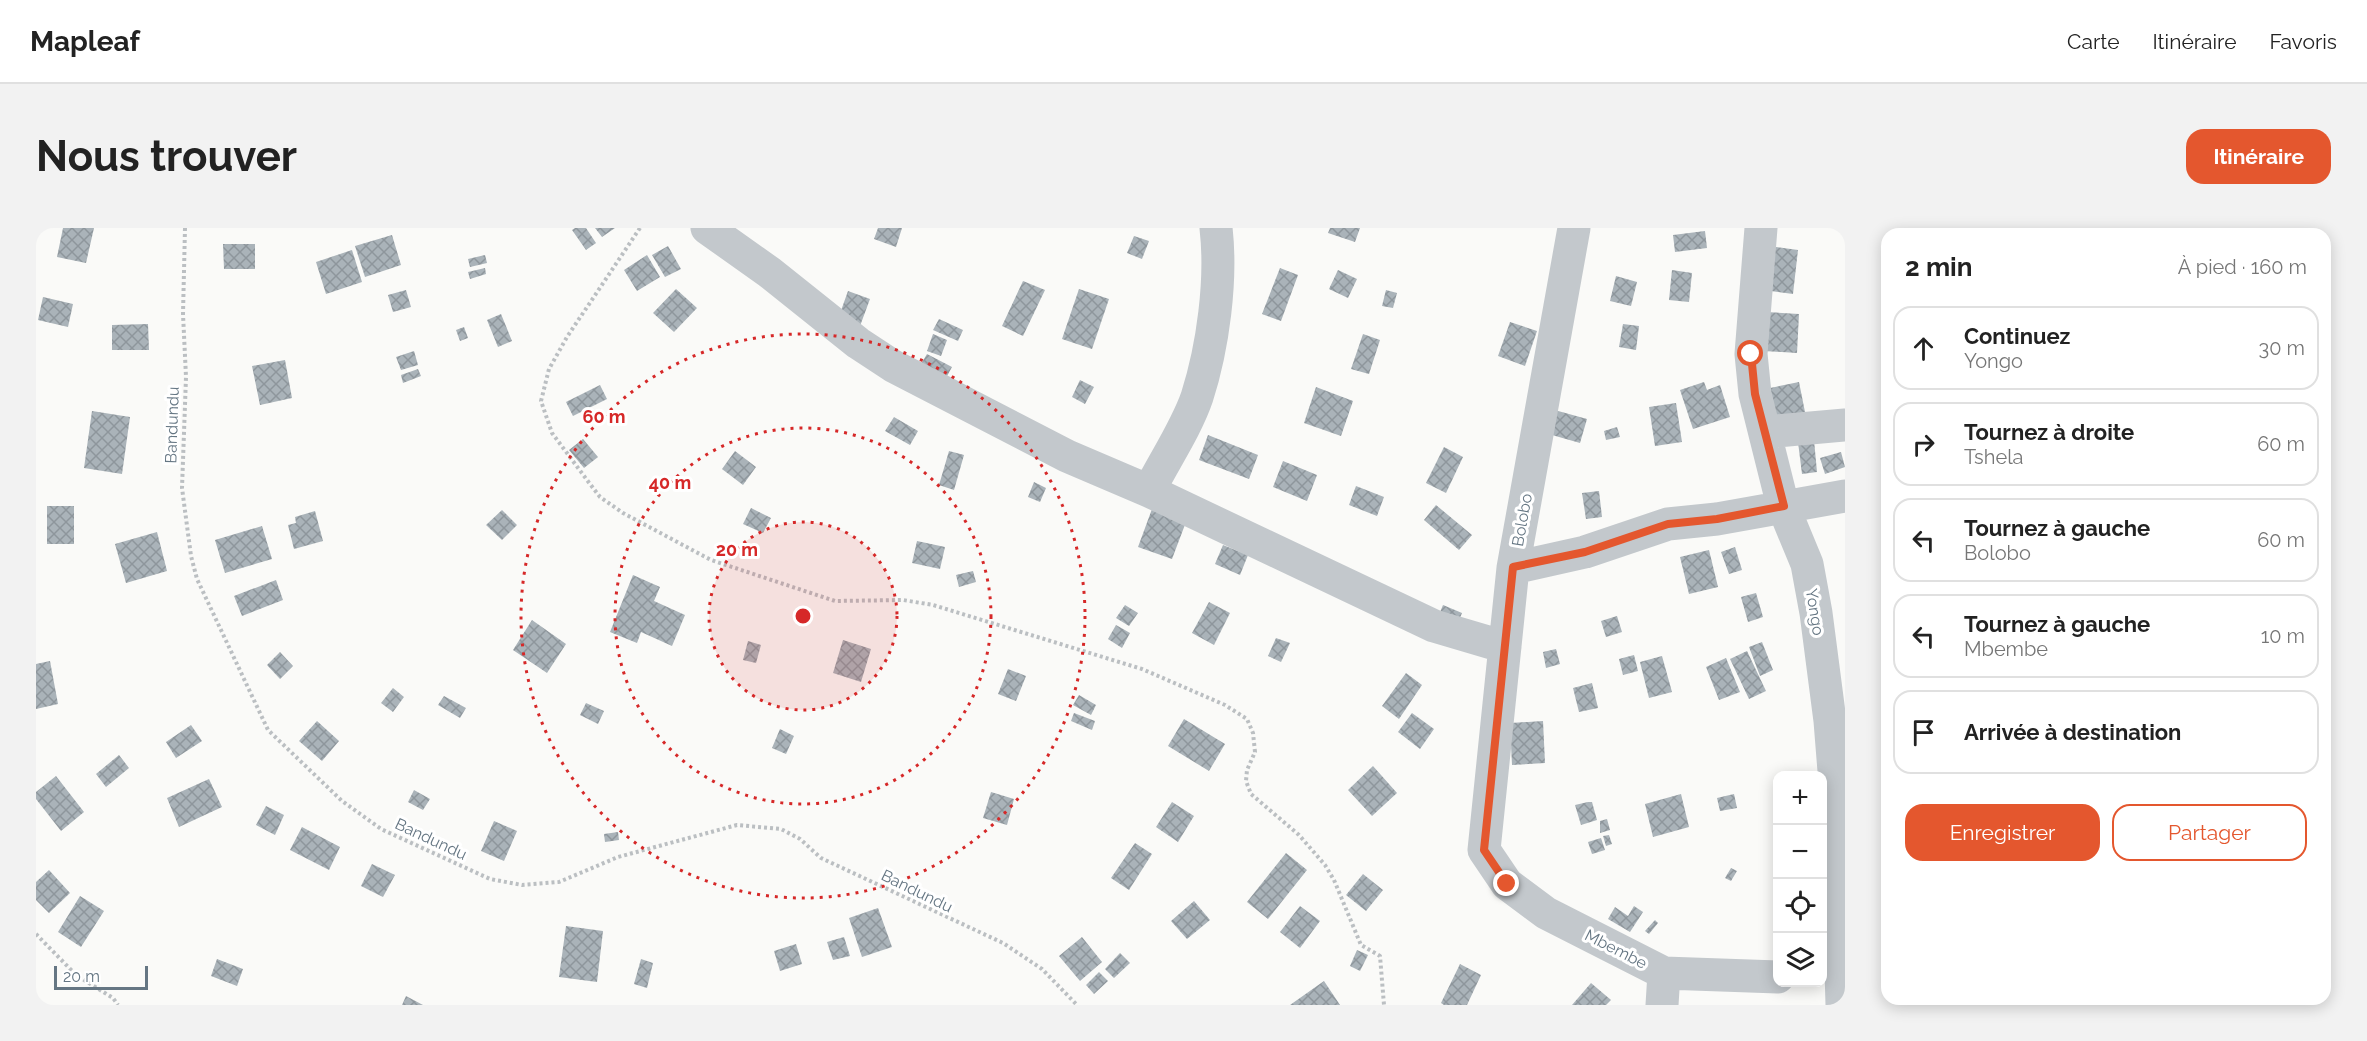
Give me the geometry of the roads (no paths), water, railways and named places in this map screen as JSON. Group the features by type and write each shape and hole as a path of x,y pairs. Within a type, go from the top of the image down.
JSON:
{"street":[{"path":"707,228 769,272 858,343 893,366 1067,456 1149,491 1434,626 1505,647"},
{"path":"1149,491 1196,398 1209,348 1219,255 1216,228"},
{"name":"Bolobo","path":"1484,850 1513,567 1574,228"},
{"name":"Yongo","path":"1761,228 1751,354 1755,394 1784,506 1807,564 1837,720 1838,986"},
{"path":"1765,432 1845,425"},
{"path":"1513,567 1585,552 1668,524 1717,519 1845,496"},
{"name":"Mbembe","path":"1484,850 1507,884 1546,913 1664,973 1773,977"},
{"path":"1662,1005 1664,973"}]}
